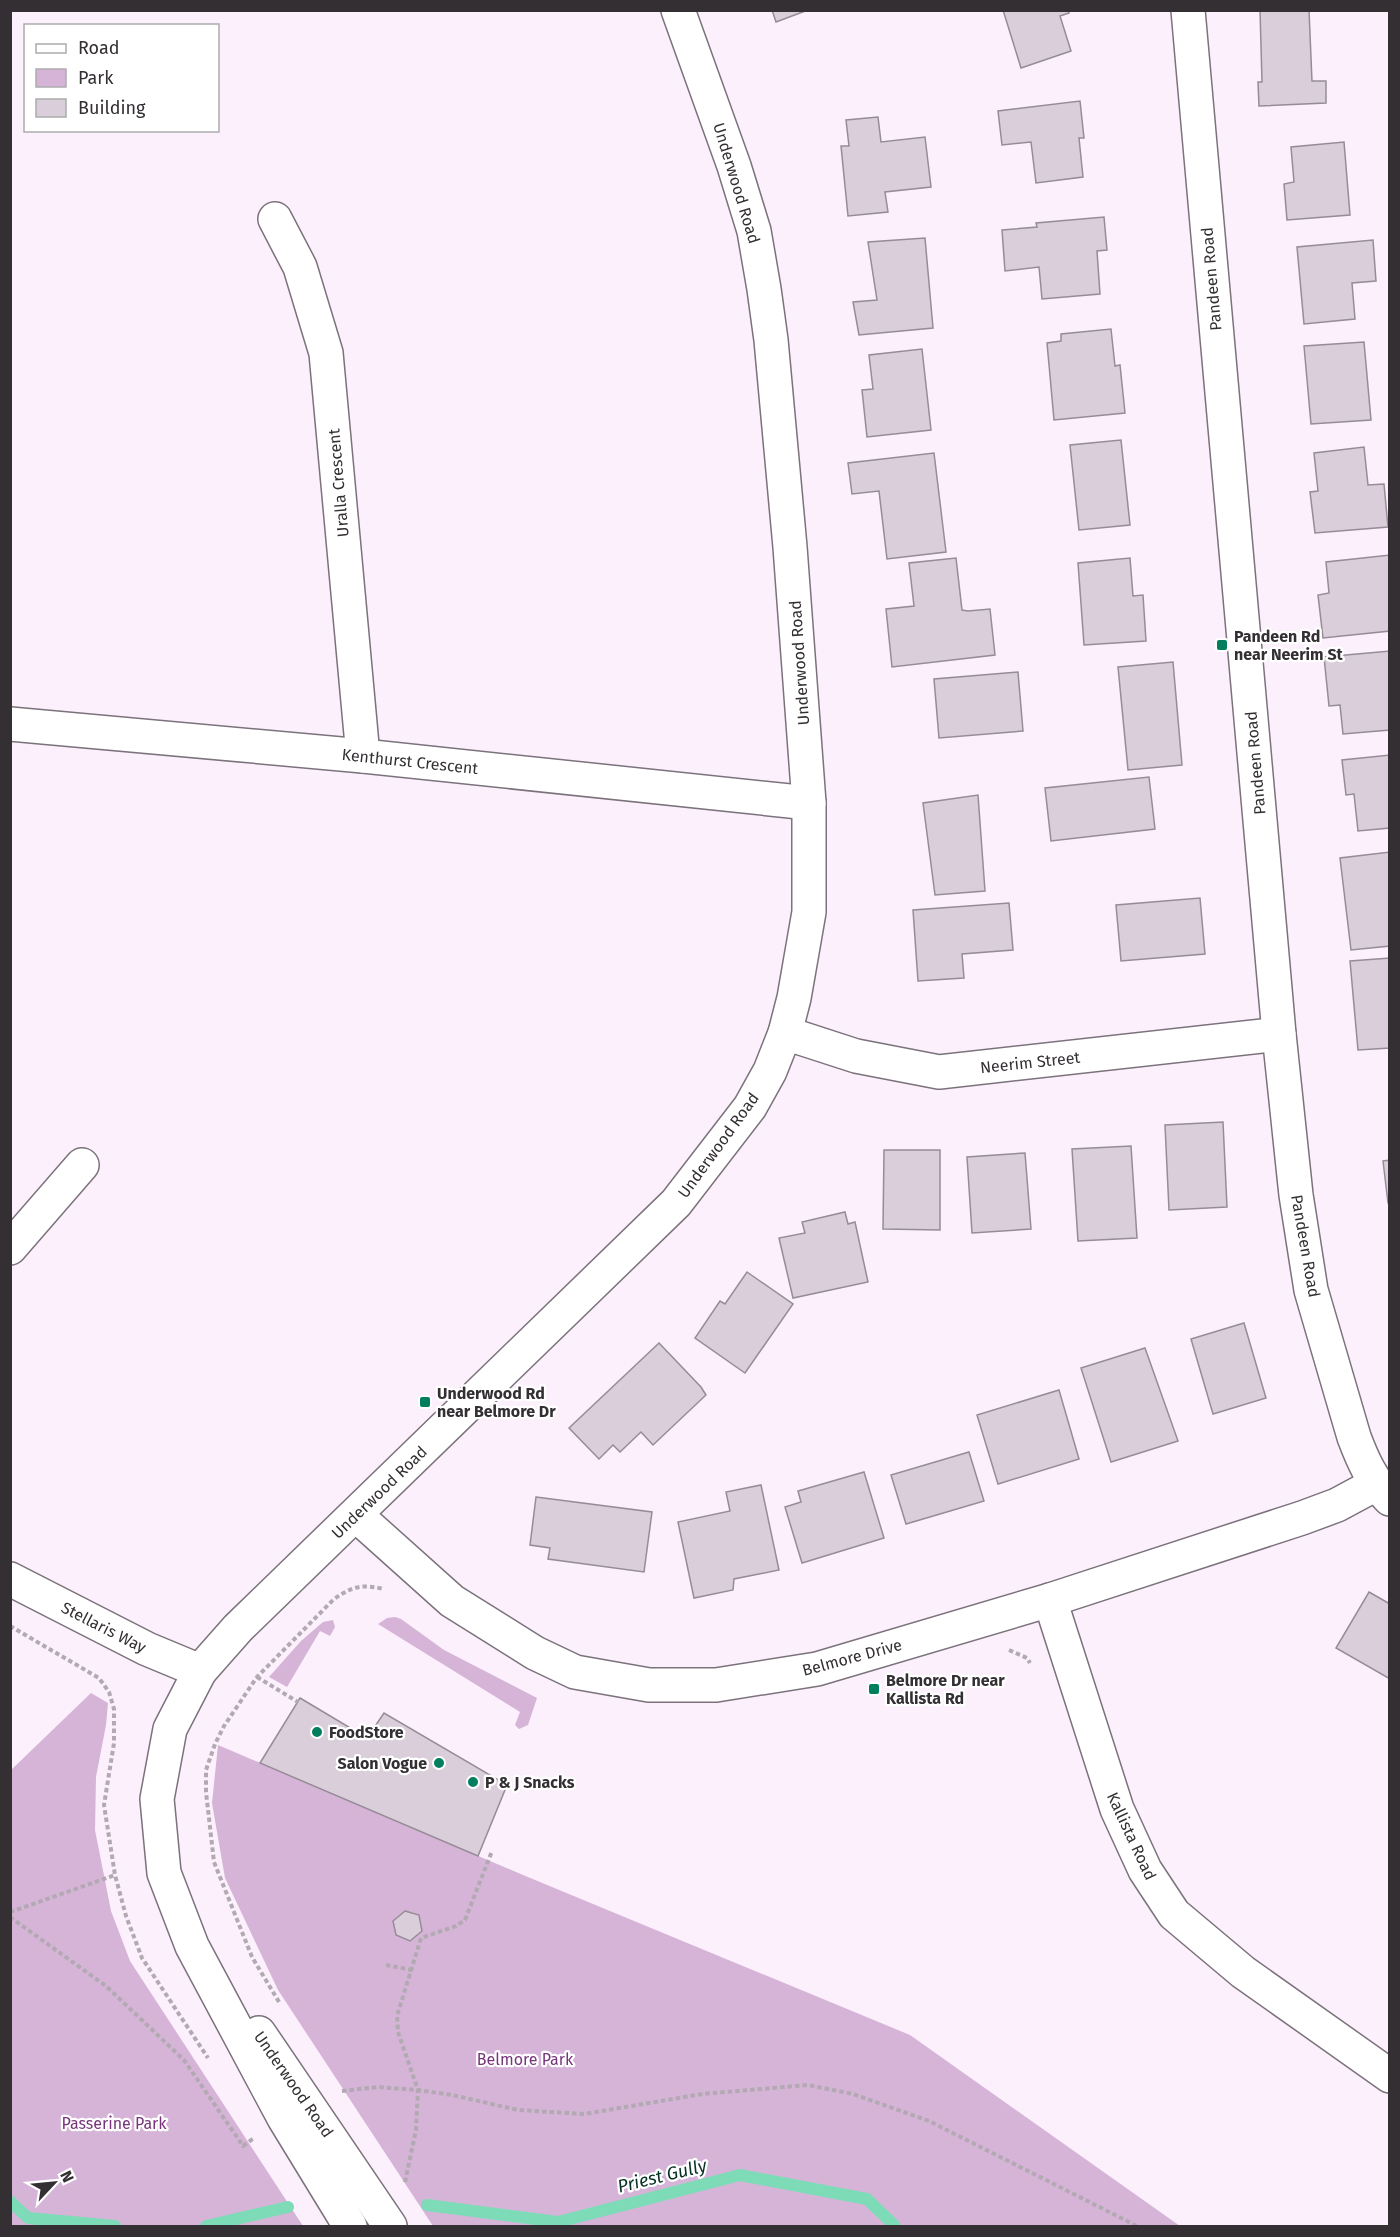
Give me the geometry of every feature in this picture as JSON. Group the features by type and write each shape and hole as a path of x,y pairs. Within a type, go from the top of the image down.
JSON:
{"street":[{"name":"Underwood Road","path":"390,2226 296,2111 192,1946 164,1872 158,1799 170,1729 200,1671 238,1628 676,1203 750,1107 770,1071 785,1033 794,998 809,912 809,803 790,547 765,289 754,231 734,166 678,10"},
{"name":"Pandeen Road","path":"1188,10 1279,1034 1296,1195 1311,1290 1354,1437 1362,1459 1383,1492"},
{"name":"Uralla Crescent","path":"275,219 300,267 326,353 363,756"},
{"name":"Kenthurst Crescent","path":"10,724 363,756 809,803"},
{"name":"Neerim Street","path":"785,1033 856,1056 939,1072 1279,1034"},
{"path":"10,1248 82,1165"},
{"name":"Belmore Drive","path":"357,1515 452,1601 535,1653 575,1672 649,1686 716,1685 817,1669 1050,1600 1337,1505 1383,1492"},
{"name":"Stellaris Way","path":"10,1579 147,1649 200,1671"},
{"name":"Kallista Road","path":"1050,1600 1117,1809 1144,1870 1174,1914 1243,1972 1389,2076"},
{"name":"Underwood Road","path":"296,2111 350,2226"}],"path":[{"path":"282,2007 252,1957 214,1862 206,1792 206,1770 224,1726 257,1677 340,1594 366,1585 387,1590"},
{"path":"998,1648 1008,1649 1027,1659 1032,1665"},
{"path":"257,1677 298,1702"},
{"path":"402,2192 416,2130 418,2090 398,2032 397,2016 421,1938 456,1926 465,1920 492,1851"},
{"path":"10,1912 115,1875"},
{"path":"10,1917 106,1986 184,2060 243,2146 296,2111 335,2092 378,2087 452,2095 518,2110 584,2115 702,2094 808,2085 853,2094 929,2121 1137,2226"},
{"path":"386,1965 412,1970"}],"green space":[{"path":"395,1617 444,1650 537,1698 528,1725 519,1729 515,1725 520,1712 378,1624 387,1618"},
{"path":"333,1620 335,1627 330,1636 320,1631 287,1687 269,1677 301,1641 323,1622"},
{"name":"Passerine Park","path":"91,1693 108,1703 96,1777 95,1830 111,1911 130,1961 303,2226 11,2226 11,1770"},
{"name":"Belmore Park","path":"218,1745 523,1875 910,2035 1180,2226 433,2226 278,1990 225,1878 212,1803"}],"building":[{"path":"772,10 808,10 776,22"},
{"path":"1003,10 1068,10 1069,13 1060,16 1071,51 1021,68"},
{"path":"1260,10 1309,10 1312,81 1326,81 1326,103 1259,106 1258,82 1262,82"},
{"path":"1080,101 1084,138 1079,138 1083,177 1036,183 1031,142 1002,145 998,111"},
{"path":"878,117 881,142 925,137 931,187 885,192 888,212 848,216 841,146 849,146 846,120"},
{"path":"1344,142 1350,215 1287,220 1284,184 1294,182 1291,147"},
{"path":"1104,217 1107,250 1097,251 1100,294 1042,299 1039,267 1005,271 1002,230 1037,227 1036,223"},
{"path":"925,238 933,328 859,335 853,302 877,300 868,242"},
{"path":"1373,240 1376,281 1352,283 1355,319 1304,324 1297,247"},
{"path":"1111,329 1115,366 1120,365 1125,413 1054,420 1047,343 1061,341 1061,334"},
{"path":"1364,342 1371,420 1311,424 1304,346"},
{"path":"922,349 931,430 867,437 862,390 873,389 869,355"},
{"path":"1121,440 1130,525 1079,530 1070,445"},
{"path":"1364,447 1368,485 1384,484 1388,527 1315,533 1310,492 1318,491 1314,453"},
{"path":"934,453 946,552 887,559 879,491 852,494 848,463"},
{"path":"1390,555 1390,631 1323,638 1318,595 1329,593 1326,562"},
{"path":"956,558 962,610 990,609 995,655 892,667 886,609 914,606 909,563"},
{"path":"1130,558 1133,596 1143,595 1146,641 1084,645 1078,563"},
{"path":"1390,651 1390,730 1343,734 1340,705 1329,706 1324,657"},
{"path":"1173,662 1182,765 1128,770 1118,667"},
{"path":"1018,672 1023,731 939,738 934,679"},
{"path":"1390,755 1390,828 1358,831 1354,794 1346,795 1342,760"},
{"path":"1149,777 1155,829 1051,841 1045,788"},
{"path":"978,795 985,891 935,895 923,803"},
{"path":"1390,852 1390,946 1351,950 1340,858"},
{"path":"1200,898 1205,954 1121,961 1116,905"},
{"path":"1009,903 1013,950 962,954 964,978 918,981 913,910"},
{"path":"1390,958 1390,1048 1358,1050 1350,961"},
{"path":"1223,1122 1227,1207 1169,1210 1165,1125"},
{"path":"1131,1146 1137,1238 1078,1241 1072,1149"},
{"path":"884,1150 940,1150 940,1230 883,1229"},
{"path":"1025,1153 1031,1229 972,1233 967,1157"},
{"path":"1390,1160 1390,1203 1388,1203 1383,1161"},
{"path":"845,1212 848,1224 855,1222 868,1282 793,1298 779,1238 805,1233 802,1222"},
{"path":"747,1272 793,1304 745,1373 695,1338 720,1301 725,1304"},
{"path":"1244,1323 1266,1398 1213,1414 1191,1339"},
{"path":"659,1343 706,1395 653,1445 641,1432 620,1452 613,1445 599,1459 569,1428"},
{"path":"1145,1348 1178,1441 1111,1462 1081,1368"},
{"path":"1059,1390 1079,1459 998,1484 977,1415"},
{"path":"969,1452 984,1501 906,1524 891,1475"},
{"path":"864,1472 884,1538 802,1563 785,1507 801,1502 798,1491"},
{"path":"761,1485 779,1570 734,1579 733,1590 694,1598 678,1522 730,1511 726,1492"},
{"path":"536,1497 652,1512 644,1572 548,1559 550,1548 530,1545"},
{"path":"1369,1592 1390,1604 1390,1679 1336,1648"},
{"path":"300,1698 367,1738 384,1713 507,1785 478,1856 260,1763"},
{"path":"405,1911 419,1915 422,1931 410,1941 396,1935 393,1921"}],"waterway":[{"name":"Priest Gully","path":"427,2205 558,2222 740,2175 867,2199 895,2226"},
{"name":"Priest Gully","path":"10,2201 28,2218 115,2226"},
{"name":"Priest Gully","path":"206,2226 288,2207"}],"place":[{"name":"Pandeen Rd near Neerim St","path":"1222,645"},
{"name":"Underwood Rd near Belmore Dr","path":"425,1402"},
{"name":"Belmore Dr near Kallista Rd","path":"874,1689"},
{"name":"FoodStore","path":"317,1732"},
{"name":"Salon Vogue","path":"439,1763"},
{"name":"P & J Snacks","path":"473,1782"}]}
